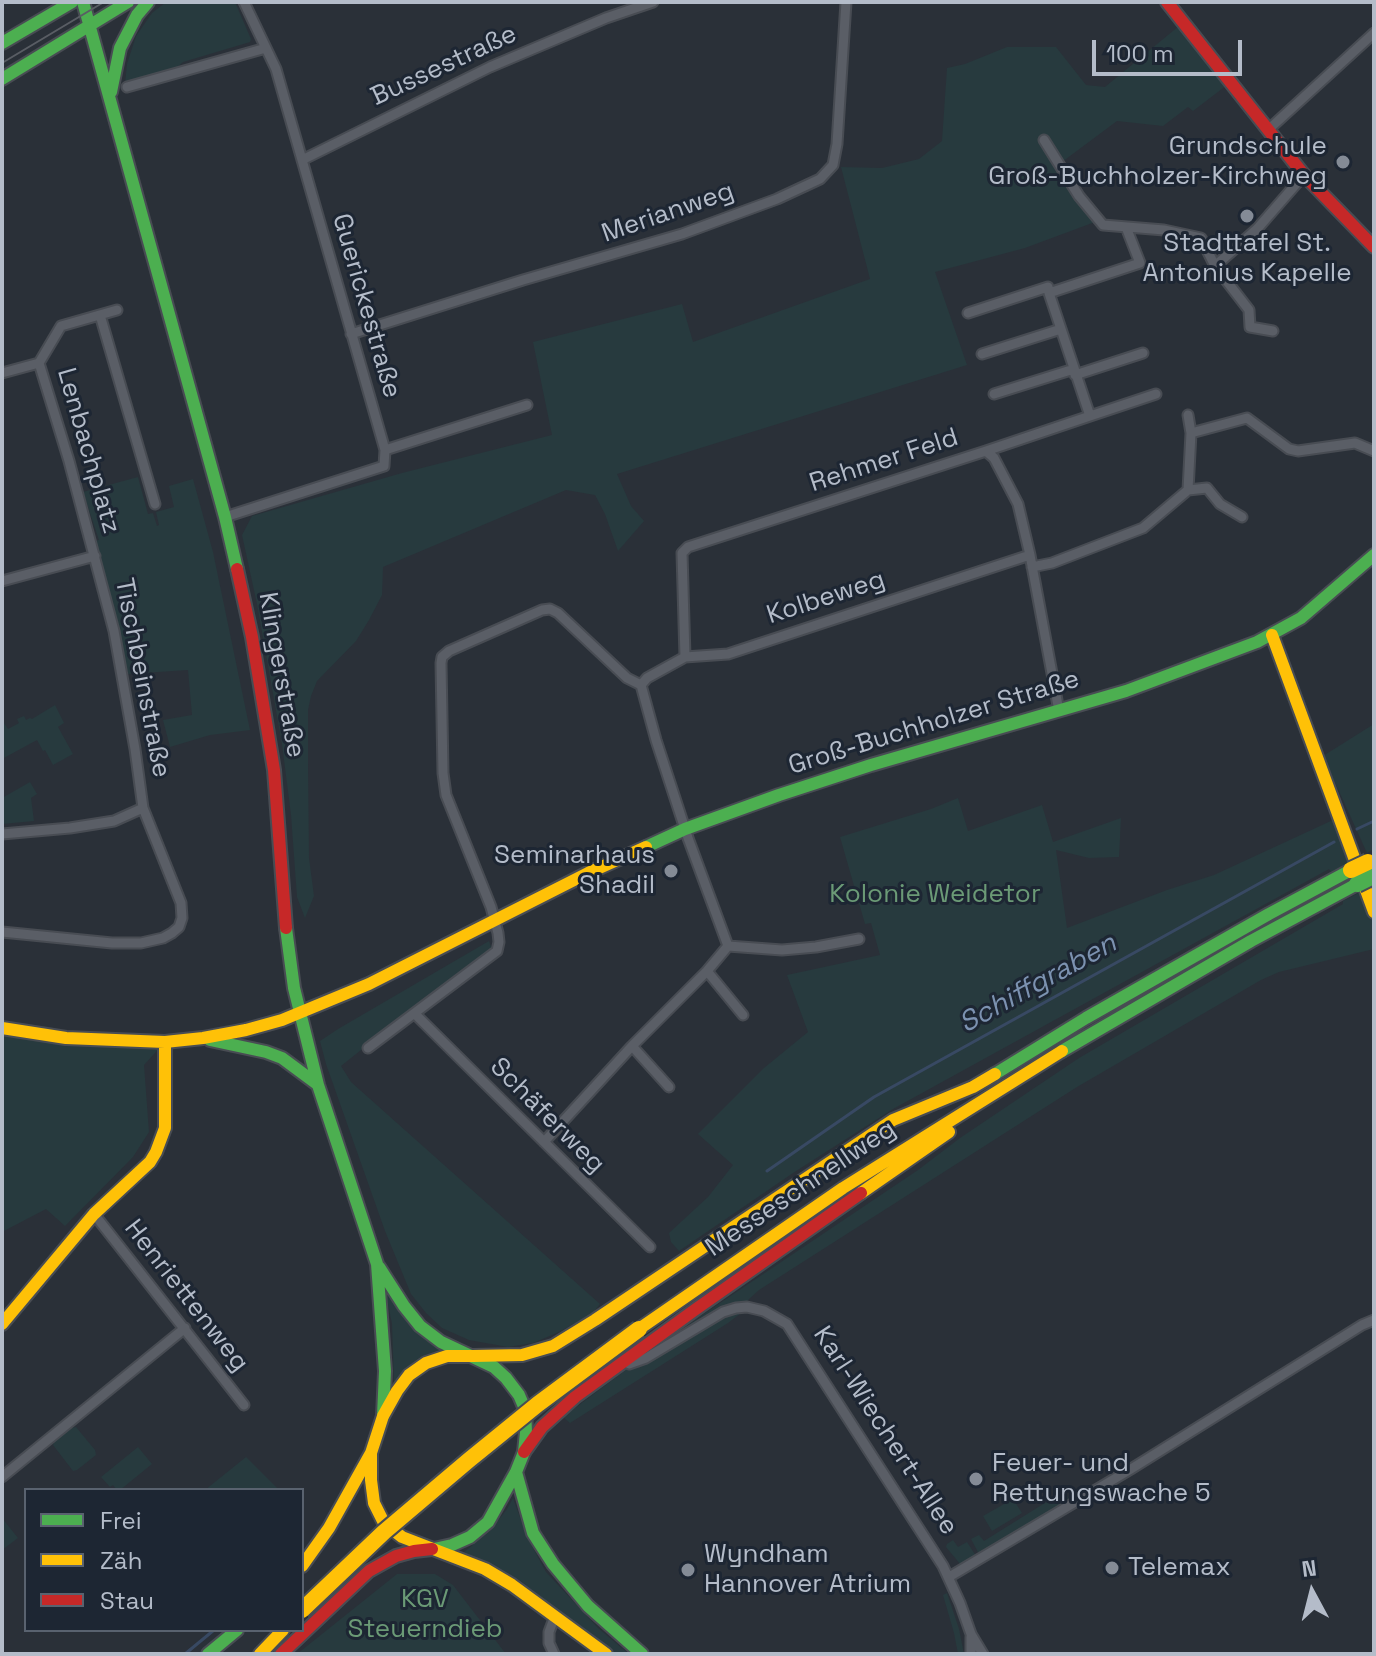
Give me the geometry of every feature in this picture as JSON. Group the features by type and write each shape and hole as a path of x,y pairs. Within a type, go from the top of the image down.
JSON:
{"main road":[{"path":"2,43 72,2"},
{"name":"Klingerstraße","path":"83,2 225,517 243,593 274,770 288,954 318,1085 377,1264 385,1371 383,1416"},
{"path":"2,79 128,2"},
{"name":"Klingerstraße","path":"110,99 120,48 132,23 148,2"},
{"path":"1167,2 1304,175 1374,247"},
{"name":"Groß-Buchholzer Straße","path":"203,1038 282,1020 358,989 611,862 685,829 871,765 1173,675 1272,635 1301,618 1374,555"},
{"path":"1272,635 1374,912"},
{"name":"Messeschnellweg","path":"973,1087 1086,1018 1372,868"},
{"name":"Messeschnellweg","path":"304,1608 384,1532 538,1404 769,1237 1074,1043 1354,877"},
{"path":"2,1028 66,1038 165,1042 203,1038 282,1058 318,1085"},
{"path":"2,1324 94,1214 150,1162 165,1128 165,1042"},
{"path":"281,1654 369,1571 396,1556 452,1545 470,1537 488,1522 524,1452 542,1427 611,1370 1074,1043"},
{"path":"911,1144 973,1087"},
{"path":"304,1564 329,1528 371,1453 383,1416 409,1375 426,1363 447,1356 522,1355 553,1346 893,1120 973,1087"},
{"name":"Klingerstraße","path":"377,1264 420,1326 441,1342 473,1356"},
{"path":"473,1356 494,1367 519,1395 525,1409 524,1452"},
{"path":"371,1453 374,1503 384,1523 402,1537 499,1577 606,1654"},
{"path":"516,1472 533,1533 553,1564 588,1606 642,1654"},
{"path":"208,1654 235,1632"},
{"path":"260,1654 281,1632"}],"street":[{"name":"Guerickestraße","path":"244,2 276,69 385,450"},
{"name":"Bussestraße","path":"302,160 490,67 606,18 653,2"},
{"name":"Merianweg","path":"351,334 682,234 777,199 820,179 833,165 837,144 846,2"},
{"path":"1268,130 1374,33"},
{"path":"127,87 266,48"},
{"path":"1044,140 1079,196 1103,225 1164,230 1201,238 1215,266 1249,310 1250,327 1273,331"},
{"path":"1215,266 1257,229 1304,175"},
{"path":"1049,293 1140,263 1126,227"},
{"path":"968,313 1048,287 1090,416"},
{"name":"Lenbachplatz","path":"95,556 39,363 61,326 117,310"},
{"path":"100,315 155,504"},
{"path":"982,354 1061,329"},
{"path":"994,394 1143,353"},
{"path":"2,373 39,363"},
{"path":"986,451 1156,394"},
{"path":"225,517 384,466 385,450 527,405"},
{"path":"1188,415 1191,433 1188,490"},
{"path":"1191,433 1247,418 1289,449 1298,451 1355,443 1374,451"},
{"name":"Rehmer Feld","path":"685,657 682,553 688,547 986,451 994,458 1018,504 1059,711"},
{"path":"1032,567 1052,563 1143,528 1188,490 1207,488 1220,504 1242,517"},
{"name":"Kolbeweg","path":"641,685 656,672 685,657 728,654 1030,555"},
{"path":"2,581 95,556"},
{"name":"Tischbeinstraße","path":"2,834 114,821 143,808 126,690 95,556"},
{"path":"368,1048 497,951 499,942 495,921 446,795 441,663 442,657 449,651 542,610 550,609 558,613 627,678 641,685 685,829 728,946"},
{"path":"2,932 126,944 152,941 179,927 182,910 143,808"},
{"path":"728,946 782,950 859,939"},
{"path":"544,1142 728,946"},
{"path":"707,971 743,1015"},
{"name":"Schäferweg","path":"415,1014 650,1247"},
{"path":"632,1046 669,1087"},
{"name":"Henriettenweg","path":"94,1214 244,1405"},
{"name":"Karl-Wiechert-Allee","path":"611,1370 646,1358 723,1312 747,1307 764,1311 787,1324 949,1577 971,1634 983,1654"},
{"path":"949,1577 1374,1320"},
{"path":"2,1477 185,1328"},
{"path":"554,1654 549,1643 549,1632 555,1616"},
{"path":"971,1634 971,1654"}],"green space":[{"path":"166,2 235,2 250,42 125,84 127,64 136,36 152,13"},
{"path":"1179,26 1227,85 1193,111 1188,107 1163,126 1117,121 1062,162 1084,197 1103,219 1025,248 935,272 967,365 617,474 631,506 644,521 618,551 595,495 566,490 383,567 382,595 369,620 356,641 317,681 311,696 308,710 309,858 314,896 305,918 297,897 282,744 242,535 252,516 402,473 552,435 533,342 682,304 693,342 870,279 841,167 882,168 919,159 942,141 947,68 1007,47 1056,47 1086,85 1105,87"},
{"path":"138,477 148,514 153,513 157,526 156,512 174,507 169,486 193,479 213,552 250,730 210,735 170,747 163,720 192,715 188,670 128,674 95,541 99,540 83,492"},
{"path":"55,705 64,723 58,727 73,754 53,765 37,740 2,759 2,720 8,729 19,723 17,719 24,716 26,720 32,719"},
{"path":"1374,724 1374,849 1367,853 1323,756"},
{"path":"30,782 37,794 31,798 34,821 2,824 2,798"},
{"name":"Kolonie Weidetor","path":"958,798 968,831 1042,805 1053,842 1121,818 1119,857 1089,858 1056,850 1067,928 1214,875 1333,820 1350,862 1331,872 1329,869 893,1109 679,1251 671,1242 669,1233 708,1197 733,1165 698,1134 764,1068 808,1032 787,975 880,955 871,923 865,924 840,837"},
{"path":"1374,885 1374,949 1279,972 1261,980 1077,1087 759,1290 741,1313 728,1323 570,1423 563,1417 671,1336 1079,1058"},
{"path":"489,941 489,954 341,1066 351,1082 600,1304 593,1313 559,1332 533,1343 508,1347 469,1340 442,1328 411,1294 385,1231 320,1041"},
{"path":"2,1028 164,1043 144,1065 149,1132 133,1157 65,1226 46,1209 2,1232"},
{"path":"384,1285 412,1328 442,1349 422,1356 404,1369 394,1382 392,1324"},
{"path":"76,1427 96,1455 73,1471 53,1445"},
{"path":"138,1447 152,1464 122,1488 110,1487 101,1477"},
{"path":"246,1457 277,1488 207,1488"},
{"path":"1064,1491 1069,1499 979,1554 971,1539 979,1535 984,1541"},
{"path":"513,1498 527,1537 546,1572 598,1628 629,1654 614,1654 521,1581 463,1553 490,1531"},
{"path":"1013,1499 1022,1513 992,1531 983,1516"},
{"path":"2,1518 18,1538 2,1550"},
{"path":"953,1540 958,1547 967,1542 976,1556 961,1565 946,1547"},
{"name":"KGV Steuerndieb","path":"397,1574 435,1574 453,1585 506,1654 297,1654"},
{"path":"947,1593 964,1654 958,1654 943,1595"}],"waterway":[{"name":"Schiffgraben","path":"1357,829 1374,821"},
{"name":"Schiffgraben","path":"767,1171 874,1097 1334,842"},
{"name":"Schiffgraben","path":"185,1654 212,1632"}],"tram line":[{"path":"2,63 104,2"}],"traffic: fast":[{"path":"2,43 72,2"},
{"path":"83,2 237,569"},
{"path":"2,79 128,2"},
{"path":"111,92 120,48 137,15 148,2"},
{"path":"646,847 685,829 779,795 1126,691 1257,642 1301,618 1374,555"},
{"path":"995,1074 1086,1018 1351,870"},
{"path":"1357,884 1373,876"},
{"path":"1062,1051 1251,941 1357,884"},
{"path":"286,928 294,988 318,1085 377,1264 385,1371 383,1416"},
{"path":"210,1040 282,1058 317,1084"},
{"path":"379,1267 420,1326 441,1342 494,1367 519,1395 525,1409 524,1452 488,1522 470,1537 434,1549"},
{"path":"516,1472 533,1533 553,1564 588,1606 642,1654"},
{"path":"208,1654 235,1632"}],"traffic: slow":[{"path":"1272,635 1374,912"},
{"path":"2,1028 66,1038 165,1042 246,1030 282,1020 369,984 588,873 646,847"},
{"path":"1351,870 1368,862"},
{"path":"2,1324 94,1214 150,1162 156,1152 165,1128 165,1042"},
{"path":"639,1329 843,1188 1062,1051"},
{"path":"473,1356 522,1355 553,1346 893,1120 973,1087 995,1074"},
{"path":"861,1193 949,1132"},
{"path":"304,1608 384,1532 469,1460 639,1329"},
{"path":"473,1356 447,1356 426,1363 409,1375 397,1391 383,1416 371,1453 374,1503 384,1523 402,1537 485,1569 512,1585 606,1654"},
{"path":"304,1563 329,1528 371,1453"},
{"path":"260,1654 281,1632"}],"traffic: jam":[{"path":"1167,2 1304,175 1374,247"},
{"path":"237,569 252,637 274,770 286,928"},
{"path":"524,1452 542,1427 575,1397 861,1193"},
{"path":"281,1654 369,1571 396,1556 432,1549"}],"place":[{"name":"Grundschule Groß-Buchholzer-Kirchweg","path":"1343,162"},
{"name":"Stadttafel St. Antonius Kapelle","path":"1247,216"},
{"name":"Seminarhaus Shadil","path":"671,871"},
{"name":"Feuer- und Rettungswache 5","path":"976,1479"},
{"name":"Telemax","path":"1112,1568"},
{"name":"Wyndham Hannover Atrium","path":"688,1570"}]}
